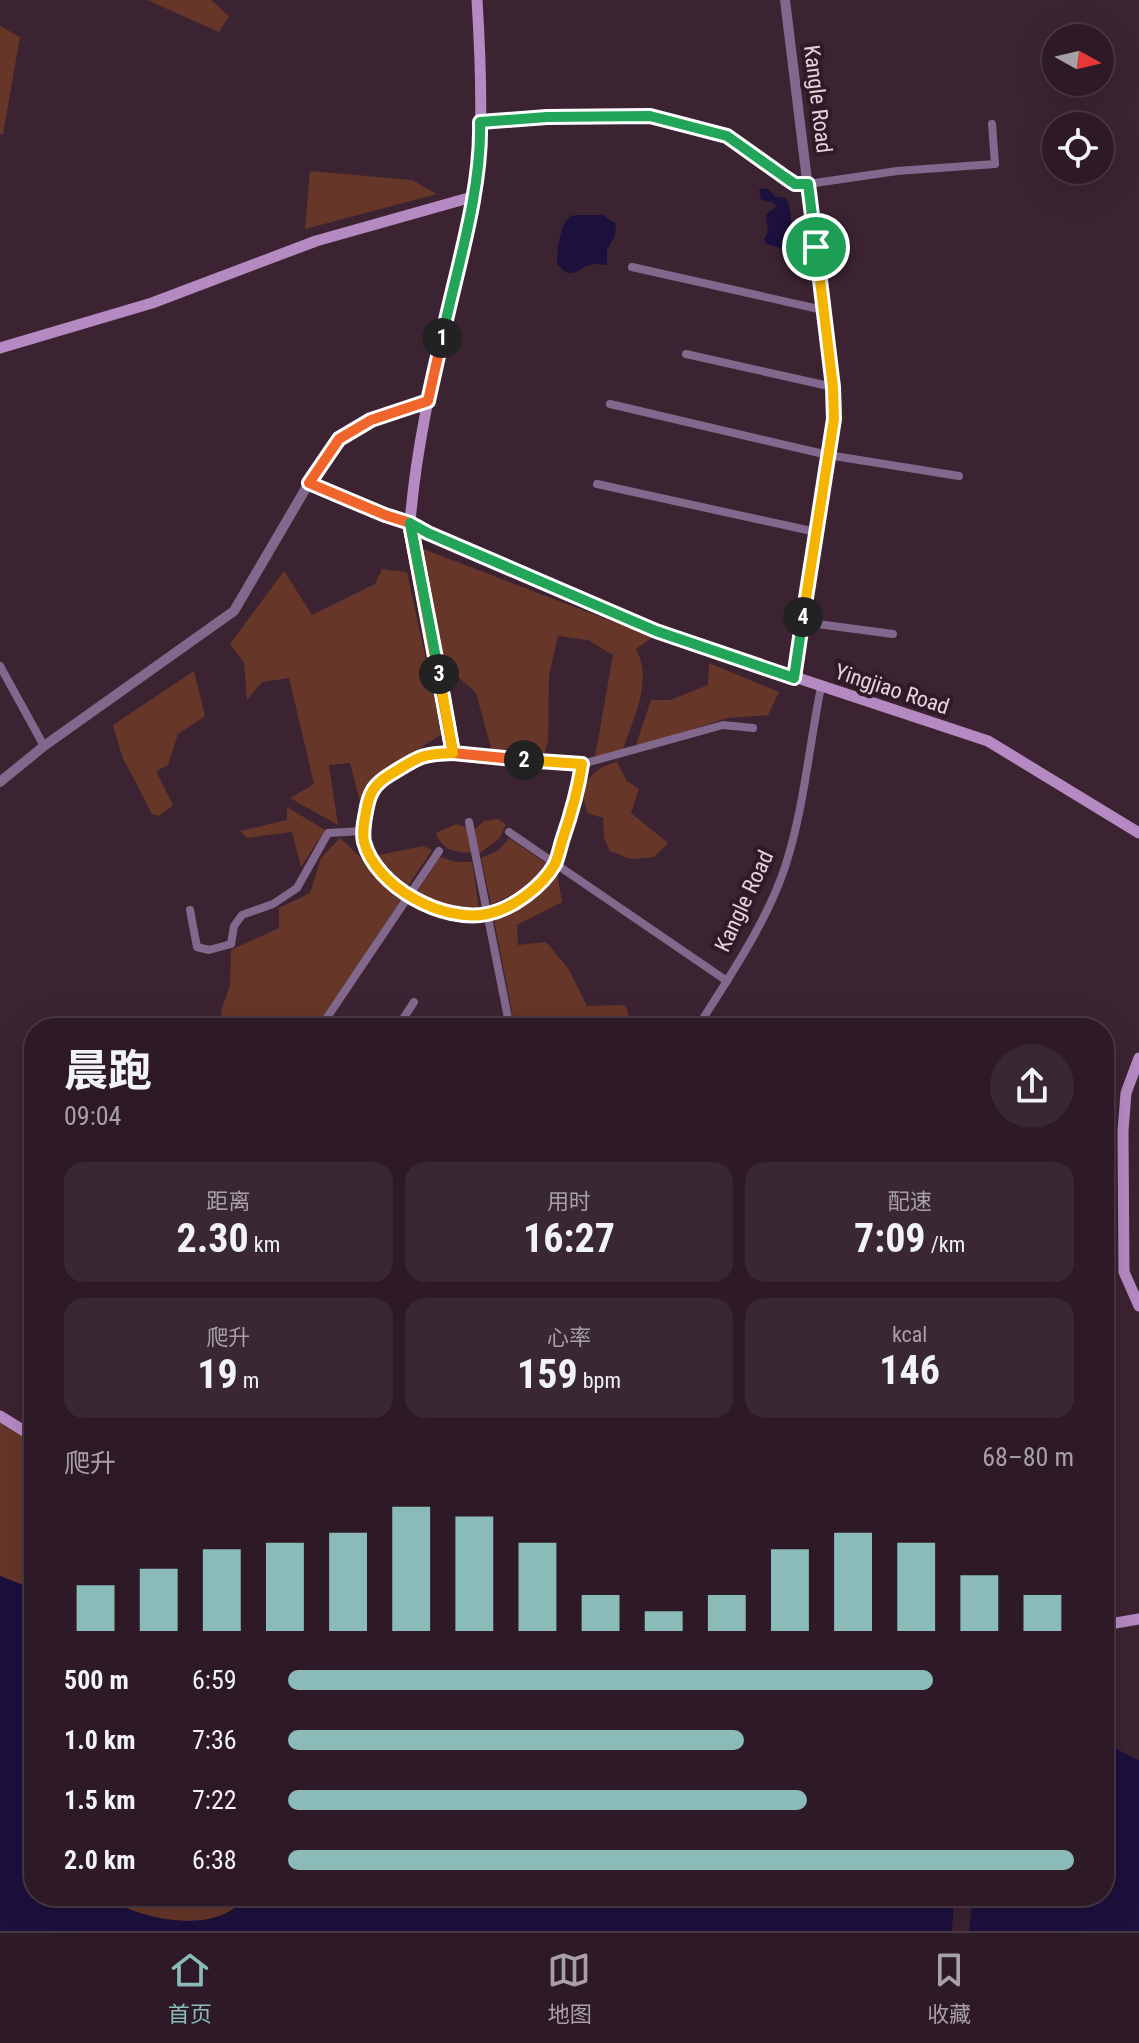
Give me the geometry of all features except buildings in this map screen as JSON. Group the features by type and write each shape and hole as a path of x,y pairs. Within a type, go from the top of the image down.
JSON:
{"main road":[{"path":"410,523 428,401 480,147 477,0"},
{"path":"0,348 152,303 316,241 472,197"},
{"name":"Yingjiao Road","path":"410,523 656,631 988,741 1139,833"},
{"path":"1139,1058 1126,1093 1123,1131 1124,1272 1139,1306"},
{"path":"0,1416 24,1431"},
{"path":"1114,1623 1139,1619"}],"street":[{"name":"Kangle Road","path":"785,0 833,387 834,419 794,678"},
{"path":"480,122 547,117 650,116 727,136 795,184 897,171 995,164 992,124"},
{"path":"632,267 823,310"},
{"path":"686,354 833,387"},
{"path":"0,782 44,746 234,611 309,483 339,439 371,420 428,401"},
{"path":"610,404 828,455 959,476"},
{"name":"Yingjiao Road","path":"309,483 410,523"},
{"path":"597,484 816,532"},
{"path":"410,523 453,753"},
{"path":"802,622 893,634"},
{"path":"0,666 44,746"},
{"name":"Kangle Road","path":"703,1018 748,946 785,869 797,822 821,687"},
{"path":"582,764 576,799 555,864 532,891 487,914 441,911 399,891 380,872 364,844 369,792 380,781 424,754 453,753 582,764 723,725 753,728"},
{"path":"469,822 508,1018"},
{"path":"190,910 197,947 209,950 231,944 234,926 242,915 273,904 297,888 328,833 363,831"},
{"path":"509,832 727,981"},
{"path":"327,1018 439,851"},
{"path":"404,1018 414,1002"}],"shaded area":[{"path":"147,0 211,0 229,16 219,32"},
{"path":"0,26 20,37 3,134 0,134"},
{"path":"310,171 412,180 437,194 305,229"},
{"path":"766,188 775,196 786,198 789,204 795,249 766,244 766,214 777,206 761,200 759,190"},
{"path":"603,215 616,224 615,235 607,250 607,265 593,264 571,273 557,264 558,252 561,232 567,220 570,216"},
{"path":"421,548 653,637 636,649 643,673 642,686 623,749 595,757 613,655 588,640 558,636 549,675 548,742 542,761 493,755 476,693 441,662"},
{"path":"382,569 407,572 442,734 366,788 361,805 350,763 329,765 338,825 290,798 314,784 289,678 262,682 247,700 244,663 230,644 284,571 312,615 375,584"},
{"path":"709,663 779,692 768,715 727,718 636,745 651,700 670,700 708,685"},
{"path":"194,671 205,716 178,734 168,765 156,771 173,805 159,816 152,814 122,756 113,725"},
{"path":"617,762 627,781 639,789 631,813 668,843 654,857 631,859 610,851 604,838 603,818 588,813 584,803 588,780 600,769"},
{"path":"287,807 325,830 301,867 292,832 247,838 240,831 287,820"},
{"path":"498,819 506,824 500,838 480,853 448,848 436,833 456,824 474,830 484,821"},
{"path":"340,838 403,897 324,1018 222,1018 221,1011 230,985 231,950 279,928 279,908 310,893 321,858"},
{"path":"509,838 550,866 531,885 491,905 481,858 498,851"},
{"path":"423,846 432,850 408,886 389,874 378,855"},
{"path":"440,857 456,862 472,862 479,908 439,907 415,895"},
{"path":"557,873 562,902 517,925 518,945 546,942 568,968 587,1006 625,1005 630,1018 513,1018 494,920 531,900"},
{"path":"0,1416 24,1431 24,1586 5,1580 0,1575"},
{"path":"0,1576 24,1585 24,1906 122,1906 154,1917 190,1921 223,1915 236,1906 953,1906 952,1931 0,1931"},
{"path":"1114,1748 1139,1760 1139,1931 969,1931 972,1906 1114,1906"},
{"path":"122,1906 236,1906 223,1915 190,1921 137,1912"}],"route":[{"path":"816,247 808,184 795,184 727,136 650,116 547,117 480,122 475,184 428,401 371,420 339,439 309,483 410,523 453,753 582,764 576,799 555,864 532,891 487,914 441,911 399,891 380,872 364,844 369,792 380,781 424,754 453,753 432,638 410,523 656,631 794,678 834,419 816,247"}]}
